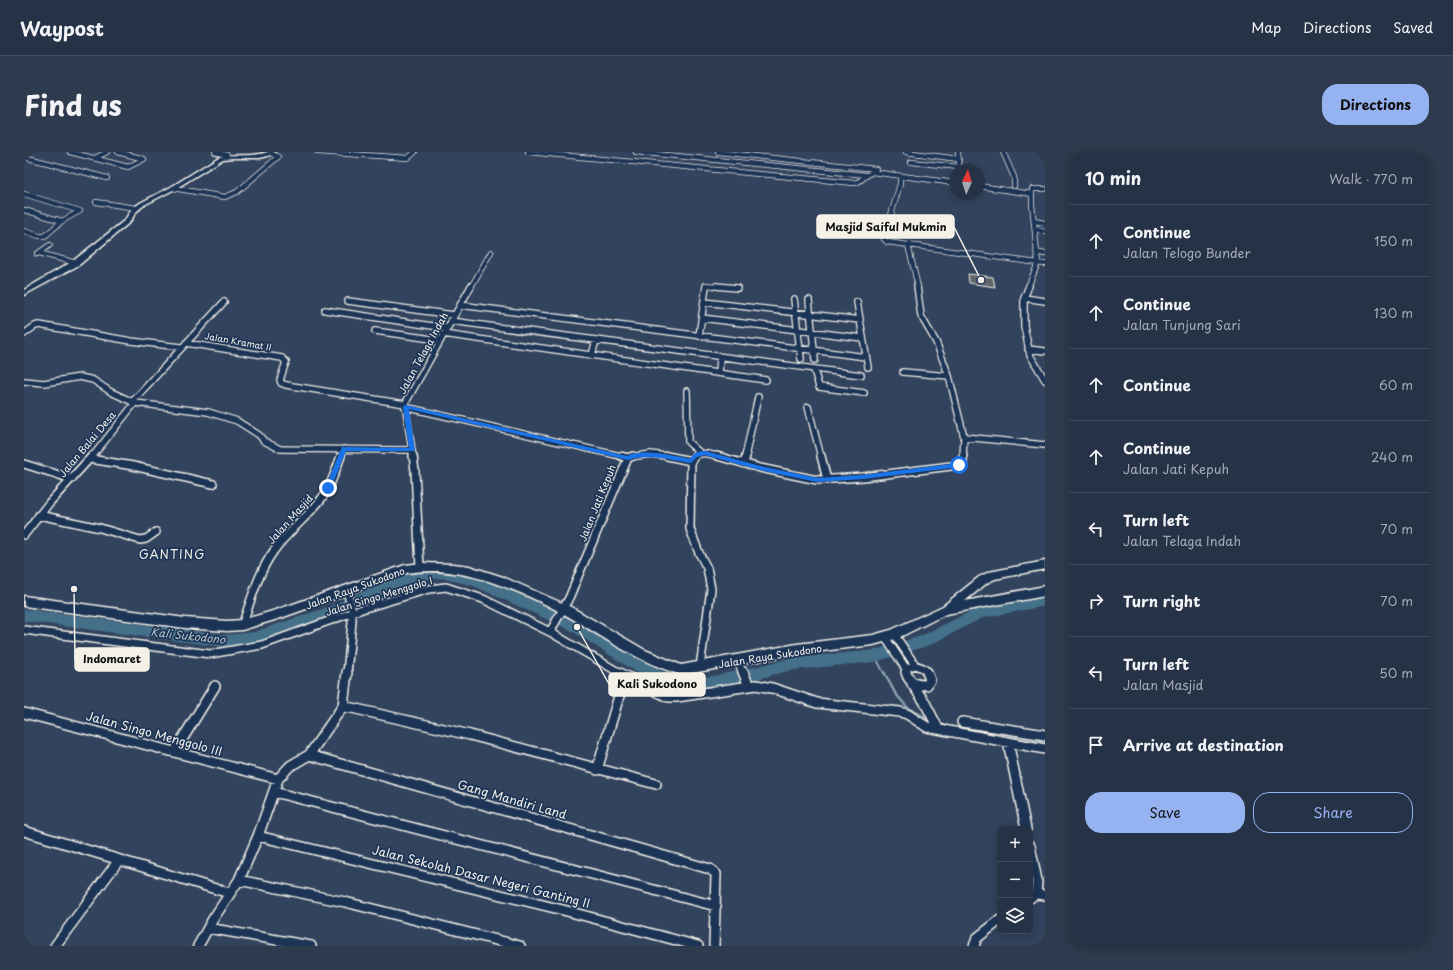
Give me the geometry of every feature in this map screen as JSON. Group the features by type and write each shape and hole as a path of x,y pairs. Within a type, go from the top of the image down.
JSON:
{"main road":[{"path":"25,292 76,263 128,221 136,208 174,188 227,155 258,156 271,152"},
{"name":"Jalan Raya Sukodono","path":"24,601 185,623 227,626 242,625 348,592 405,569 420,567 459,568 477,572 563,611 641,655 663,665 681,670 738,662 798,649 854,644 890,637 944,610 983,580 993,575 1045,565"},
{"path":"971,589 974,596 981,602"},
{"name":"Jalan Raya Sukodono","path":"944,610 1045,591"}],"street":[{"path":"70,152 128,167 144,159 118,152"},
{"path":"95,158 107,152"},
{"path":"215,152 227,155"},
{"path":"174,188 225,197 238,192 278,157 271,152"},
{"path":"318,152 408,158 415,152"},
{"path":"352,155 356,152"},
{"path":"528,152 854,183 858,182 876,169 718,152"},
{"path":"636,152 866,175"},
{"path":"643,163 646,152"},
{"path":"906,152 958,159"},
{"path":"958,152 959,164"},
{"path":"1003,152 1014,177 1014,186"},
{"path":"24,157 107,178"},
{"path":"911,162 949,167"},
{"path":"872,172 949,183"},
{"path":"900,177 900,184 884,239 889,243 1045,264"},
{"path":"985,188 1032,191 1045,190"},
{"path":"1032,191 1038,263 1024,298 1024,326 1028,349 1045,380"},
{"path":"24,194 80,210 61,222 45,236 39,236 24,231"},
{"path":"24,198 30,195"},
{"path":"96,202 136,208"},
{"path":"24,210 61,222"},
{"path":"24,213 61,222"},
{"path":"1034,221 1045,223"},
{"path":"1035,229 1045,232"},
{"path":"50,245 37,254 76,263"},
{"path":"687,391 688,442 700,453 817,480 863,477 959,465 963,463 964,437 949,376 936,342 921,316 918,289 908,245"},
{"name":"Jalan Telaga Indah","path":"420,567 412,450 405,405 437,340 443,334 451,321 491,252"},
{"path":"1036,252 1045,254"},
{"path":"699,336 706,285 737,288"},
{"path":"1024,298 1045,301"},
{"path":"794,299 801,358"},
{"path":"809,300 815,351 814,360"},
{"path":"348,301 454,315"},
{"name":"Jalan Balai Desa","path":"24,535 39,515 90,459 133,402 180,347 186,343 224,302"},
{"path":"704,302 860,320"},
{"path":"857,302 868,367"},
{"path":"460,305 866,357"},
{"path":"325,310 446,328"},
{"path":"702,318 862,338"},
{"path":"451,321 861,375"},
{"path":"24,334 27,329 37,326 53,327 131,341 180,347"},
{"path":"375,331 437,340"},
{"path":"443,334 766,380"},
{"path":"592,355 596,340"},
{"name":"Jalan Kramat II","path":"186,343 282,358 286,362"},
{"path":"1028,349 1045,351"},
{"path":"718,373 720,357"},
{"name":"Jalan Jati Kepuh","path":"286,362 280,380 284,384 405,405 628,458 563,611 552,630"},
{"path":"814,370 819,387 864,393"},
{"path":"903,372 949,376"},
{"path":"24,381 44,383 80,377 93,380 111,392 133,402 208,412 237,421 259,435 264,441 280,449 344,448 412,450"},
{"path":"744,464 758,397"},
{"path":"808,407 826,480"},
{"path":"964,437 1045,445"},
{"name":"Jalan Masjid","path":"242,625 272,553 286,535 322,498 333,478 344,448"},
{"path":"700,453 695,455 691,461 690,529 698,553 707,568 711,590 700,667"},
{"path":"628,458 637,455 652,455 691,461"},
{"path":"90,459 133,466 213,484"},
{"path":"24,464 72,479"},
{"path":"39,515 100,528 140,540 146,539 156,532"},
{"name":"Jalan Singo Menggolo I","path":"24,630 210,654 262,645 352,612 429,589 446,587 483,599 552,630 625,676 668,697 677,697 748,683 776,688 818,703 900,712 907,714 927,726 973,730 1008,742 1045,749"},
{"path":"198,946 229,893 239,880 258,836 278,779 290,766 309,754 343,706 352,631 352,612 348,592"},
{"path":"890,637 909,656 915,665 923,668 928,674 930,680 927,685 924,701"},
{"path":"890,637 906,669 906,678 912,683 924,701 938,727"},
{"path":"738,662 748,683"},
{"path":"906,669 915,665"},
{"path":"597,770 625,676"},
{"path":"912,683 920,686 927,685"},
{"path":"175,751 215,686"},
{"path":"343,706 470,735 597,770 656,784"},
{"name":"Jalan Singo Menggolo III","path":"24,713 278,779"},
{"path":"962,722 973,730 1045,735"},
{"path":"1008,742 1025,826"},
{"name":"Gang Mandiri Land","path":"309,754 710,869 716,874 716,906"},
{"path":"274,792 716,906 714,946"},
{"path":"24,830 229,893"},
{"name":"Jalan Sekolah Dasar Negeri Ganting II","path":"258,836 540,904 698,946"},
{"path":"55,946 119,860"},
{"path":"1033,861 1037,881 1037,895"},
{"path":"239,880 275,887 520,946"},
{"path":"974,946 977,938 997,922"},
{"path":"208,928 311,946"}],"building":[{"path":"968,274 993,277 995,287 969,283"}],"waterway":[{"name":"Kali Sukodono","path":"24,615 224,641 254,638 333,611 413,576 442,573 477,581 577,627 646,670 678,686 715,683 792,664 875,656 925,641 979,613 1045,600"},
{"path":"875,656 884,673"},
{"path":"884,672 895,693 907,707 930,720"},
{"path":"1006,737 1045,742"}],"place":[{"name":"Masjid Saiful Mukmin","path":"981,280"},
{"name":"Indomaret","path":"74,589"},
{"name":"Kali Sukodono","path":"577,627"}],"district":[{"name":"GANTING","path":"172,555"}],"route":[{"path":"328,488 344,448 412,450 405,407 628,458 632,456 652,455 691,461 695,455 705,453 760,468 817,480 863,477 959,465"}]}
